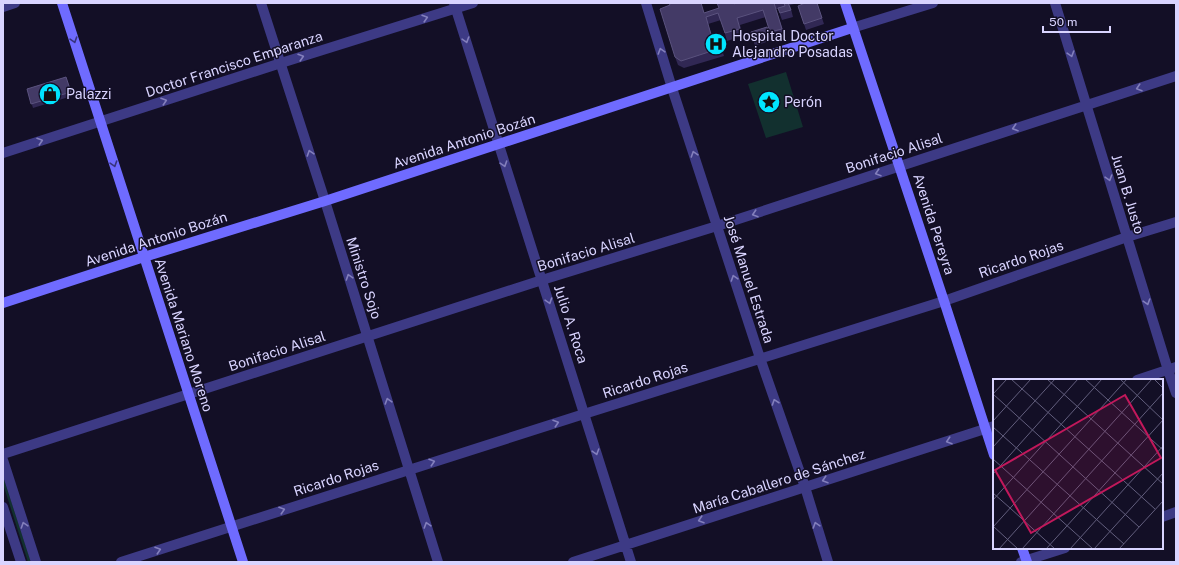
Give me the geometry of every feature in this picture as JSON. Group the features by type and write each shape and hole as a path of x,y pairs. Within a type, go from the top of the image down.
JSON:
{"main road":[{"name":"Avenida Mariano Moreno","path":"62,3 243,562"},
{"name":"Avenida Pereyra","path":"845,3 852,28 900,166 944,301 990,428 993,448"},
{"name":"Avenida Antonio Bozán","path":"3,303 498,145 852,28"},
{"path":"1022,549 1025,561"}],"street":[{"path":"3,7 15,3"},
{"name":"Ministro Sojo","path":"261,3 410,469 438,562"},
{"name":"Doctor Francisco Emparanza","path":"3,153 455,6 473,3"},
{"name":"José Manuel Estrada","path":"646,3 672,88 760,358 805,487 828,562"},
{"name":"Avenida Antonio Bozán","path":"852,28 933,3"},
{"name":"Juan B. Justo","path":"1055,3 1127,237 1172,369 1176,393"},
{"name":"Julio A. Roca","path":"455,6 631,562"},
{"name":"Bonifacio Alisal","path":"3,454 542,280 717,226 1176,76"},
{"name":"Ricardo Rojas","path":"121,562 760,358 944,301 1127,237 1176,222"},
{"path":"1140,379 1172,369"},
{"name":"María Caballero de Sánchez","path":"573,562 990,428"},
{"path":"3,460 36,562"},
{"path":"3,507 21,562"},
{"path":"1163,517 1176,512"},
{"path":"1025,561 1061,549"}],"green space":[{"path":"786,72 803,127 766,138 748,84"},
{"path":"3,476 31,562 28,562 3,484"}],"building":[{"path":"669,3 701,3 704,13 719,8 717,3 774,3 782,29 770,32 763,10 737,18 740,29 725,33 718,13 706,17 714,45 720,43 721,48 681,61 675,57 660,9 670,5"},
{"path":"784,3 788,3 791,10 780,13 778,8 785,6"},
{"path":"805,3 817,3 822,18 804,24 798,6"},
{"path":"767,27 770,36 754,42 751,32"},
{"name":"Palazzi","path":"66,77 71,92 31,104 27,89"}],"place":[{"name":"Hospital Doctor Alejandro Posadas","path":"716,44"},
{"name":"Palazzi","path":"50,94"},
{"name":"Perón","path":"769,102"}]}
